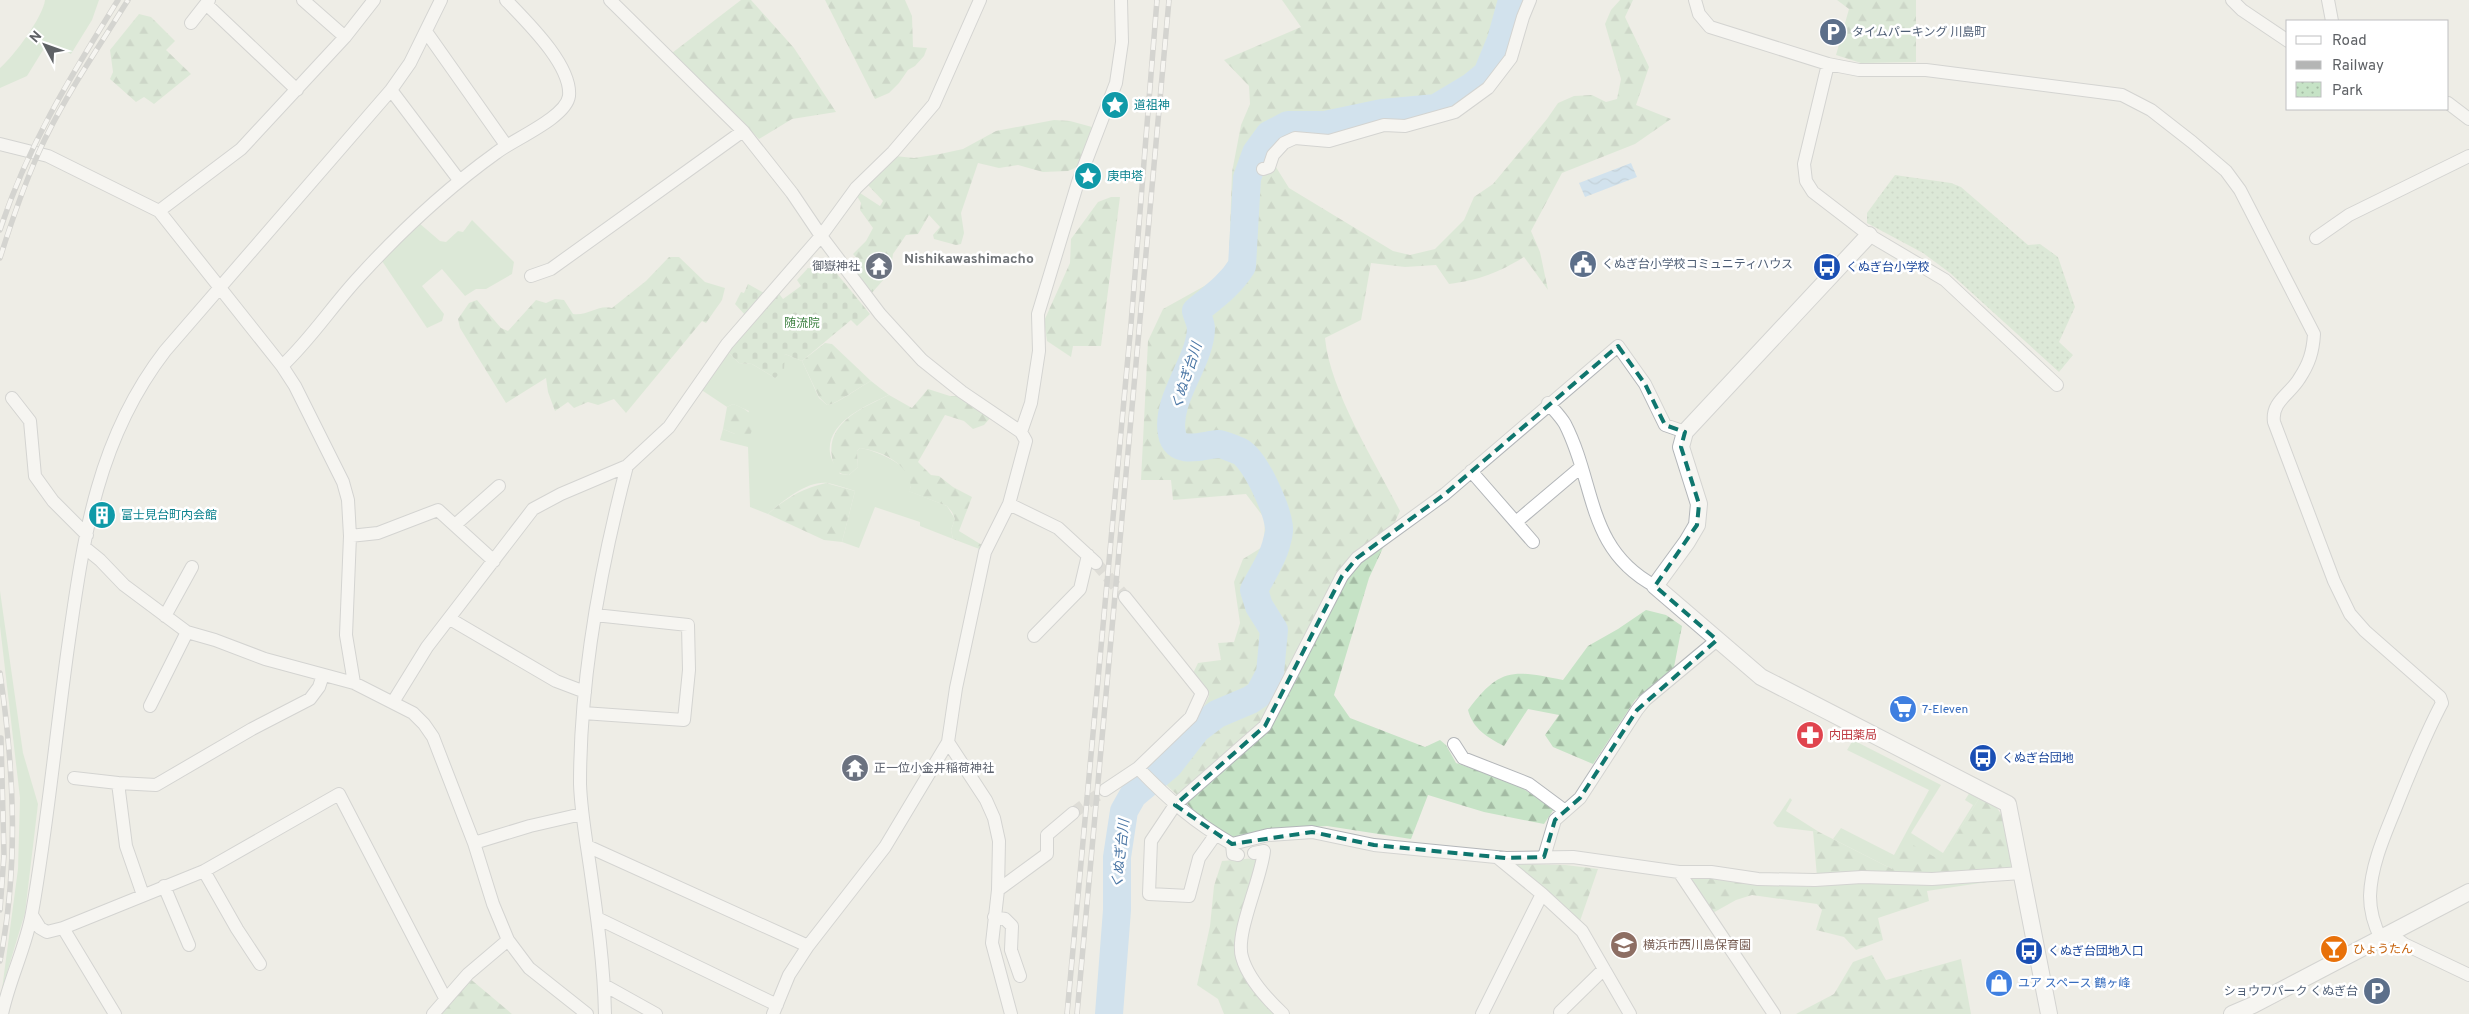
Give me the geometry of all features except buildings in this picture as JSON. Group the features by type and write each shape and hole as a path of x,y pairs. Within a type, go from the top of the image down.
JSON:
{"street":[{"path":"303,0 344,38"},
{"path":"159,211 241,149 344,38 374,0"},
{"path":"2,1014 32,915 55,776 86,541 97,485 122,418 149,373 219,288 391,90 410,63 427,32 441,0"},
{"path":"282,366 301,348 358,278 422,213 440,199 459,180 506,145 547,122 566,104 569,96 562,69 553,52 506,0"},
{"path":"597,918 775,1009 789,975 808,946 885,847 948,742 956,688 985,552 1009,504 1026,441 1021,432 962,392 922,360 880,314 821,236 792,193 743,131 610,0"},
{"path":"393,702 427,647 533,508 627,466 669,427 727,344 821,236 856,188 893,152 934,104 980,0"},
{"path":"1021,432 1031,403 1039,350 1038,314 1078,182 1116,84 1122,42 1122,0"},
{"path":"1262,169 1269,167 1273,154 1284,143 1295,138 1329,142 1384,125 1405,126 1455,112 1488,88 1511,58 1530,0"},
{"path":"1695,0 1698,14 1710,27 1828,64 1859,70 1926,70 2122,95 2151,110 2226,171 2240,190 2314,334 2312,355 2298,380 2278,402 2273,414 2274,422 2334,581 2350,614 2355,620 2440,697 2442,703 2420,749 2388,826 2375,867 2370,895 2372,919 2386,937 2469,975"},
{"path":"2232,0 2242,10 2286,40"},
{"path":"2328,0 2332,20"},
{"path":"191,23 207,2 296,90"},
{"path":"427,32 506,145"},
{"path":"1828,64 1806,149 1804,164 1806,181 1812,192 1869,235 1944,280 2057,384"},
{"path":"391,90 459,180"},
{"path":"2449,104 2469,119"},
{"path":"530,276 551,269 743,131"},
{"path":"0,144 48,156 159,211 282,366 295,386 343,482 348,500 350,536 346,635 354,683"},
{"path":"2316,238 2349,215 2469,156"},
{"path":"1655,586 1688,542 1697,525 1699,504 1681,447 1685,432 1869,235"},
{"path":"1216,834 1199,858 1189,896 1149,894 1151,841 1175,805 1265,726 1342,576 1357,558 1445,494 1548,403 1618,346 1645,384 1666,425 1685,432"},
{"path":"12,398 30,421 36,476 53,501 100,560 124,585 186,632 215,640 265,659 354,683 413,713 424,724 433,737 474,843 493,904 508,940 529,968 587,1014"},
{"path":"1548,403 1565,423 1597,520 1616,556 1641,578 1655,586 1761,677 2008,804 2049,1014"},
{"path":"605,1014 597,918 582,814 580,784 583,713 594,615 608,542 627,466"},
{"path":"1516,522 1580,467"},
{"path":"1471,471 1533,542"},
{"path":"455,525 499,486"},
{"path":"1009,504 1058,528 1092,559 1080,589 1034,636"},
{"path":"350,536 378,533 438,510 494,561"},
{"path":"165,616 192,567"},
{"path":"1105,790 1142,772 1191,717 1202,692 1125,597"},
{"path":"583,713 684,720 689,670 688,624 594,615"},
{"path":"450,618 556,681 585,692"},
{"path":"150,706 186,632"},
{"path":"1544,857 1555,820 1564,810 1580,798 1645,700 1717,640"},
{"path":"74,778 156,785 252,729 310,699 319,687 323,675"},
{"path":"948,742 986,800 994,818 999,841 998,890 992,943 1011,1014"},
{"path":"1454,744 1463,758 1529,784 1564,810"},
{"path":"1142,772 1175,805 1201,826 1216,834 1235,849 1268,835 1312,832 1374,845 1497,857 1573,857 1679,872 1711,872 1758,879 1815,880 1862,877 1932,879 2022,873"},
{"path":"118,783 126,846 143,895"},
{"path":"32,915 40,928 47,932 63,928 204,871 338,794 445,998"},
{"path":"998,890 1047,854 1048,836 1073,813"},
{"path":"474,843 530,826 582,814"},
{"path":"587,846 808,946"},
{"path":"1254,853 1264,851 1262,870 1242,937 1242,956 1252,978 1282,1014"},
{"path":"1497,857 1542,894 1582,931 1630,1014"},
{"path":"204,871 260,964"},
{"path":"1679,872 1774,1014"},
{"path":"164,886 189,945"},
{"path":"2232,1014 2386,937 2469,892"},
{"path":"1482,1014 1542,894"},
{"path":"994,917 1005,919 1012,926 1011,950 1020,976"},
{"path":"63,928 115,1014"},
{"path":"433,1014 445,998 468,974 508,940"},
{"path":"1560,1012 1604,969"},
{"path":"604,985 656,1014"}],"highlighted area":[{"path":"1618,346 1645,384 1665,425 1685,432 1681,447 1699,504 1697,525 1655,586 1717,640 1637,710 1580,798 1555,820 1544,857 1506,858 1374,845 1312,832 1232,844 1175,805 1265,726 1342,576 1357,558 1445,494"}],"green space":[{"path":"45,0 99,0 92,20 71,54 48,42 27,76 0,88 0,68 13,55 27,36 39,16"},
{"path":"741,0 751,0 794,48 836,112 792,119 759,139 672,53"},
{"path":"825,0 905,0 912,16 913,47 927,48 924,56 915,66 908,70 889,93 875,99"},
{"path":"1282,0 1521,0 1507,44 1489,79 1454,107 1412,121 1325,137 1304,135 1269,156 1289,188 1393,251 1410,255 1435,249 1464,220 1474,197 1493,184 1558,103 1574,96 1592,95 1606,102 1617,99 1621,79 1605,24 1611,10 1620,0 1633,0 1625,17 1649,67 1636,105 1671,119 1635,144 1562,173 1531,231 1540,252 1548,290 1524,257 1488,275 1449,284 1436,265 1405,267 1371,263 1361,320 1325,338 1335,380 1344,403 1400,511 1369,578 1334,695 1350,718 1425,747 1440,740 1446,745 1456,763 1513,782 1554,809 1544,824 1484,812 1428,795 1411,839 1327,826 1282,829 1233,837 1211,826 1152,772 1192,730 1209,696 1192,675 1198,663 1221,660 1218,643 1234,642 1240,623 1234,582 1243,559 1264,546 1265,519 1246,494 1173,500 1171,480 1141,480 1148,341 1163,309 1217,279 1229,260 1232,172 1241,125 1250,104 1249,86 1224,60 1301,27"},
{"path":"1837,0 1916,0 1916,62 1861,63 1836,55 1849,9"},
{"path":"139,14 151,17 175,41 166,50 191,74 154,104 144,97 136,102 110,79 113,72 110,50"},
{"path":"1054,120 1070,121 1092,127 1077,167 1068,171 1043,172 1018,165 999,168 978,163 961,213 964,233 961,244 956,245 934,239 933,235 940,227 929,215 918,234 906,235 893,254 891,267 885,278 870,295 852,271 860,262 853,254 866,241 873,228 860,210 861,203 857,196 860,193 880,206 883,201 867,184 895,156 914,158 963,149 996,131"},
{"path":"1895,175 1951,183 1961,187 2028,245 2040,244 2058,257 2075,307 2059,342 2073,355 2059,372 1950,273 1923,253 1867,223 1867,213"},
{"path":"1111,197 1120,197 1101,346 1073,346 1071,357 1047,341 1044,321 1070,263 1071,239 1098,202"},
{"path":"472,220 514,262 512,274 486,289 476,289 465,296 442,269 422,286 444,314 442,321 427,328 382,261 419,223 440,241 446,242 458,231 463,232"},
{"path":"669,257 679,257 705,282 725,288 722,300 706,323 702,321 626,413 614,399 598,405 588,402 574,408 568,402 555,411 548,392 546,378 506,403 460,328 458,319 469,303 477,300 501,328 508,331 536,300 546,303 555,299 564,300 573,314 607,307 612,308 646,281"},
{"name":"随流院","path":"824,258 870,314 857,326 851,320 802,361 785,354 784,370 775,378 752,364 739,363 726,350 777,291 783,299 801,286 797,280 808,268 814,269"},
{"name":"随流院","path":"748,284 764,293 746,316 735,304 741,292 744,293"},
{"path":"825,343 832,344 871,381 842,399 827,405 819,397 802,361"},
{"path":"726,350 739,363 752,364 775,378 785,354 802,361 819,398 827,405 842,399 871,381 889,395 850,416 841,424 834,432 830,442 832,458 840,474 849,475 858,467 857,451 860,448 876,452 895,462 909,475 911,483 909,491 947,506 955,519 951,530 953,539 920,526 920,522 875,507 859,548 842,542 855,491 828,483 812,485 796,492 768,514 750,507 748,447 720,440 723,429 735,434 749,411 733,404 727,407 700,389"},
{"path":"928,389 950,396 960,396 991,417 984,425 973,429 964,421 945,415 918,462 931,475 939,476 953,487 972,497 959,531 982,545 982,550 953,539 951,530 955,519 952,512 947,506 908,491 911,487 905,471 900,465 885,455 860,448 857,451 858,467 849,475 838,472 835,468 831,449 833,437 846,419 889,395 912,408"},
{"path":"733,404 744,409 752,416 755,424 750,435 735,434 723,429 727,407"},
{"path":"826,483 855,491 842,542 824,540 768,514 795,494"},
{"path":"0,591 23,753 38,804 25,913 2,989 18,869 20,798 0,626"},
{"path":"1646,610 1666,615 1682,626 1674,667 1635,700 1593,764 1553,747 1545,735 1559,715 1528,709 1504,746 1486,736 1473,722 1468,710 1489,686 1499,679 1509,675 1532,674 1563,680 1588,646"},
{"path":"1853,740 1941,785 1911,833 1943,853 1973,805 1965,800 1970,792 1980,797 1940,861 1892,869 1833,839 1841,828 1894,855 1929,790 1847,750"},
{"path":"1980,797 1994,804 2002,815 2014,878 1927,891 1929,901 1878,918 1883,940 1856,950 1844,937 1816,930 1822,910 1817,904 1752,895 1736,900 1711,914 1687,875 1817,877 1813,831 1819,832 1892,869 1906,841 1940,860"},
{"path":"1790,798 1792,800 1786,811 1819,832 1777,827 1773,823"},
{"path":"1257,858 1236,947 1278,1014 1224,1014 1218,999 1197,985 1210,926 1214,886 1222,861"},
{"path":"1511,864 1566,865 1598,869 1580,921 1547,890"},
{"path":"1872,955 1886,980 1961,959 1971,1014 1796,1014 1834,994 1853,962"},
{"path":"468,977 512,1014 436,1014"}],"water":[{"path":"1631,163 1637,177 1585,197 1579,183"}],"waterway":[{"name":"くぬぎ台川","path":"1109,1014 1117,910 1117,857 1124,811 1133,795 1169,765 1197,729 1217,714 1250,700 1259,694 1270,673 1274,630 1259,606 1254,590 1272,556 1279,534 1277,519 1270,497 1252,463 1239,451 1220,444 1191,448 1179,445 1172,434 1171,421 1173,408 1199,342 1201,327 1196,311 1227,285 1242,266 1247,178 1256,153 1269,135 1288,125 1325,125 1382,113 1436,108 1471,87 1487,74 1501,40 1512,0"}],"tunnel":[{"path":"1096,563 1125,597"},
{"path":"1073,813 1105,790"}],"railway":[{"path":"0,230 37,139 67,83 118,0"},
{"path":"0,258 22,193 47,134 80,76 128,0"},
{"path":"1067,1014 1131,324 1157,0"},
{"path":"1077,1014 1169,0"},
{"path":"0,673 9,745 12,817 10,889 0,961"},
{"path":"0,910 4,855 1,738"}],"place":[{"name":"タイムパーキング 川島町","path":"1833,32"},
{"name":"道祖神","path":"1115,105"},
{"name":"庚申塔","path":"1088,176"},
{"name":"くぬぎ台小学校コミュニティハウス","path":"1583,264"},
{"name":"御嶽神社","path":"879,266"},
{"name":"くぬぎ台小学校","path":"1827,267"},
{"name":"富士見台町内会館","path":"102,515"},
{"name":"7-Eleven","path":"1903,709"},
{"name":"内田薬局","path":"1810,735"},
{"name":"くぬぎ台団地","path":"1983,758"},
{"name":"正一位小金井稲荷神社","path":"855,768"},
{"name":"横浜市西川島保育園","path":"1624,945"},
{"name":"ひょうたん","path":"2334,949"},
{"name":"くぬぎ台団地入口","path":"2029,951"},
{"name":"ユア スペース 鶴ヶ峰","path":"1999,983"},
{"name":"ショウワパーク くぬぎ台","path":"2377,991"}],"district":[{"name":"Nishikawashimacho","path":"969,258"}]}
